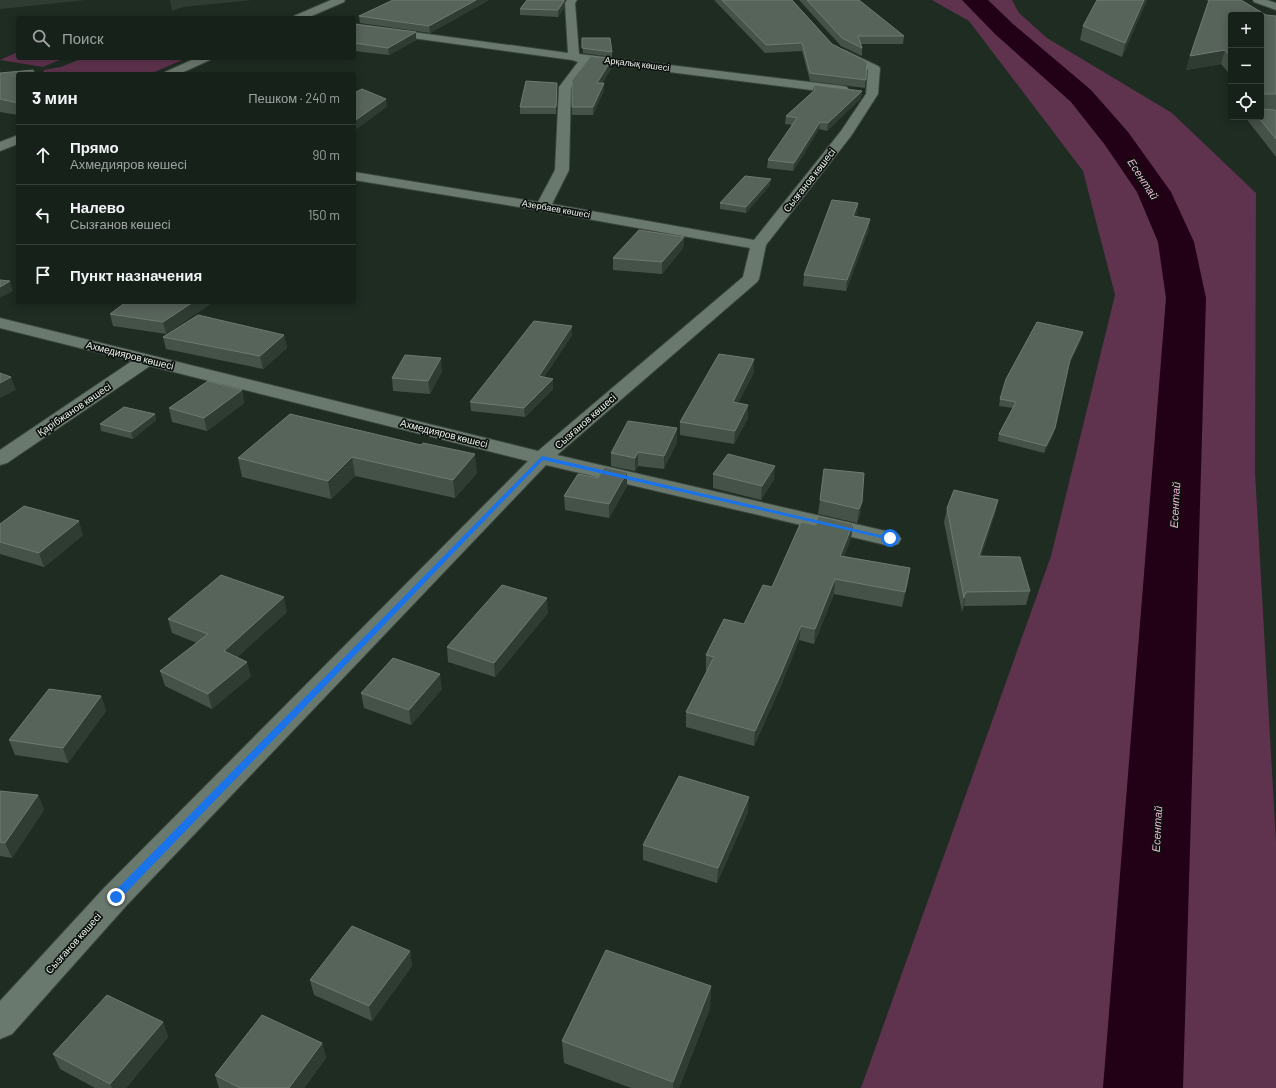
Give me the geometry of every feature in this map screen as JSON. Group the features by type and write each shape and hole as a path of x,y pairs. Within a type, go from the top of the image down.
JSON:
{"street":[{"path":"303,16 340,0"},
{"path":"543,206 562,170 565,86 585,61 574,57 570,3 572,0"},
{"path":"1258,0 1273,7"},
{"name":"Арқалық көшесі","path":"356,27 574,57 872,94"},
{"name":"Сызғанов көшесі","path":"0,1024 121,891 542,458 751,279 758,245 846,133 872,94 874,68 841,52 826,38"},
{"path":"174,72 201,60"},
{"path":"0,147 16,140"},
{"name":"Азербаев көшесі","path":"356,176 543,206 758,245"},
{"name":"Ахмедияров көшесі","path":"0,324 148,359 542,458 890,538"},
{"name":"Қарібжанов көшесі","path":"0,459 148,359"}],"shaded area":[{"path":"932,0 1012,0 1019,13 1047,38 1172,113 1256,193 1255,472 1276,842 1276,1088 861,1088 1051,556 1115,295 1083,171 969,21"},
{"path":"16,53 16,60 59,60 43,67 0,60"},
{"path":"78,60 182,60 155,72 44,72 43,70 61,67"}],"building":[{"path":"393,0 476,0 429,26 359,16"},
{"path":"527,0 564,1 558,10 520,9"},
{"path":"722,0 792,0 832,44 867,62 866,80 810,73 802,43 766,45"},
{"path":"807,0 859,0 904,36 858,36 862,48 842,38"},
{"path":"1097,0 1144,0 1125,43 1083,26"},
{"path":"1209,0 1241,0 1261,12 1228,12 1228,54 1225,50 1190,56"},
{"path":"1264,14 1276,16 1276,94 1264,94"},
{"path":"356,24 416,32 388,48 356,43"},
{"path":"582,38 610,38 612,52 582,48"},
{"path":"591,56 612,59 597,83 604,83 593,107 572,107 572,80"},
{"path":"33,70 34,72 16,72 16,103 0,99 0,73"},
{"path":"526,81 557,83 556,107 520,107"},
{"path":"813,85 862,91 828,123 820,122 794,163 768,160 797,118 786,116 815,90"},
{"path":"362,89 386,99 356,120 356,92"},
{"path":"1264,109 1276,110 1276,139 1260,120 1264,120"},
{"path":"745,176 771,179 746,207 720,203"},
{"path":"832,200 858,203 853,216 870,219 847,280 804,275"},
{"path":"639,230 684,237 662,262 613,258"},
{"path":"0,280 10,281 0,287"},
{"path":"123,304 190,304 163,322 110,314"},
{"path":"198,315 284,335 260,356 163,337"},
{"path":"534,321 572,326 539,376 553,379 524,408 470,402"},
{"path":"1037,322 1083,332 1070,360 1055,428 1046,446 999,434 1016,402 1000,399 1006,379"},
{"path":"719,354 754,359 733,402 748,405 735,431 680,422"},
{"path":"405,355 441,358 428,381 392,378"},
{"path":"0,373 11,377 0,383"},
{"path":"208,381 242,390 204,418 169,408"},
{"path":"124,407 155,414 131,432 100,424"},
{"path":"290,414 421,445 423,443 475,454 453,480 352,457 328,481 238,458"},
{"path":"628,421 677,428 664,456 638,452 635,458 611,453"},
{"path":"728,454 775,466 762,486 713,474"},
{"path":"604,467 627,472 609,504 564,496 578,474 598,478"},
{"path":"824,469 864,473 862,502 859,509 820,500"},
{"path":"954,490 998,500 979,556 1020,557 1030,591 966,592 964,598 947,508"},
{"path":"24,506 79,521 39,553 0,542 0,524"},
{"path":"818,516 853,524 840,556 910,568 905,592 835,579 815,629 801,626 755,731 686,712 714,657 706,655 724,619 744,624 763,585 772,587 801,522 816,525"},
{"path":"221,575 284,597 224,651 247,662 208,694 160,671 208,634 168,619"},
{"path":"502,585 547,598 494,663 447,647"},
{"path":"393,658 440,674 409,710 361,693"},
{"path":"49,689 101,696 63,748 9,740"},
{"path":"679,776 749,797 718,868 643,845"},
{"path":"0,791 38,795 5,843 0,842"},
{"path":"352,926 410,951 369,1006 310,980"},
{"path":"606,950 711,986 673,1082 562,1041"},
{"path":"107,995 163,1022 110,1084 53,1054"},
{"path":"262,1015 322,1043 289,1088 240,1088 215,1075"}],"waterway":[{"name":"Есентай","path":"974,0 1004,29 1081,96 1117,139 1154,192 1176,242 1186,298 1143,1088"}],"route":[{"path":"116,897 542,458 890,538"}]}
